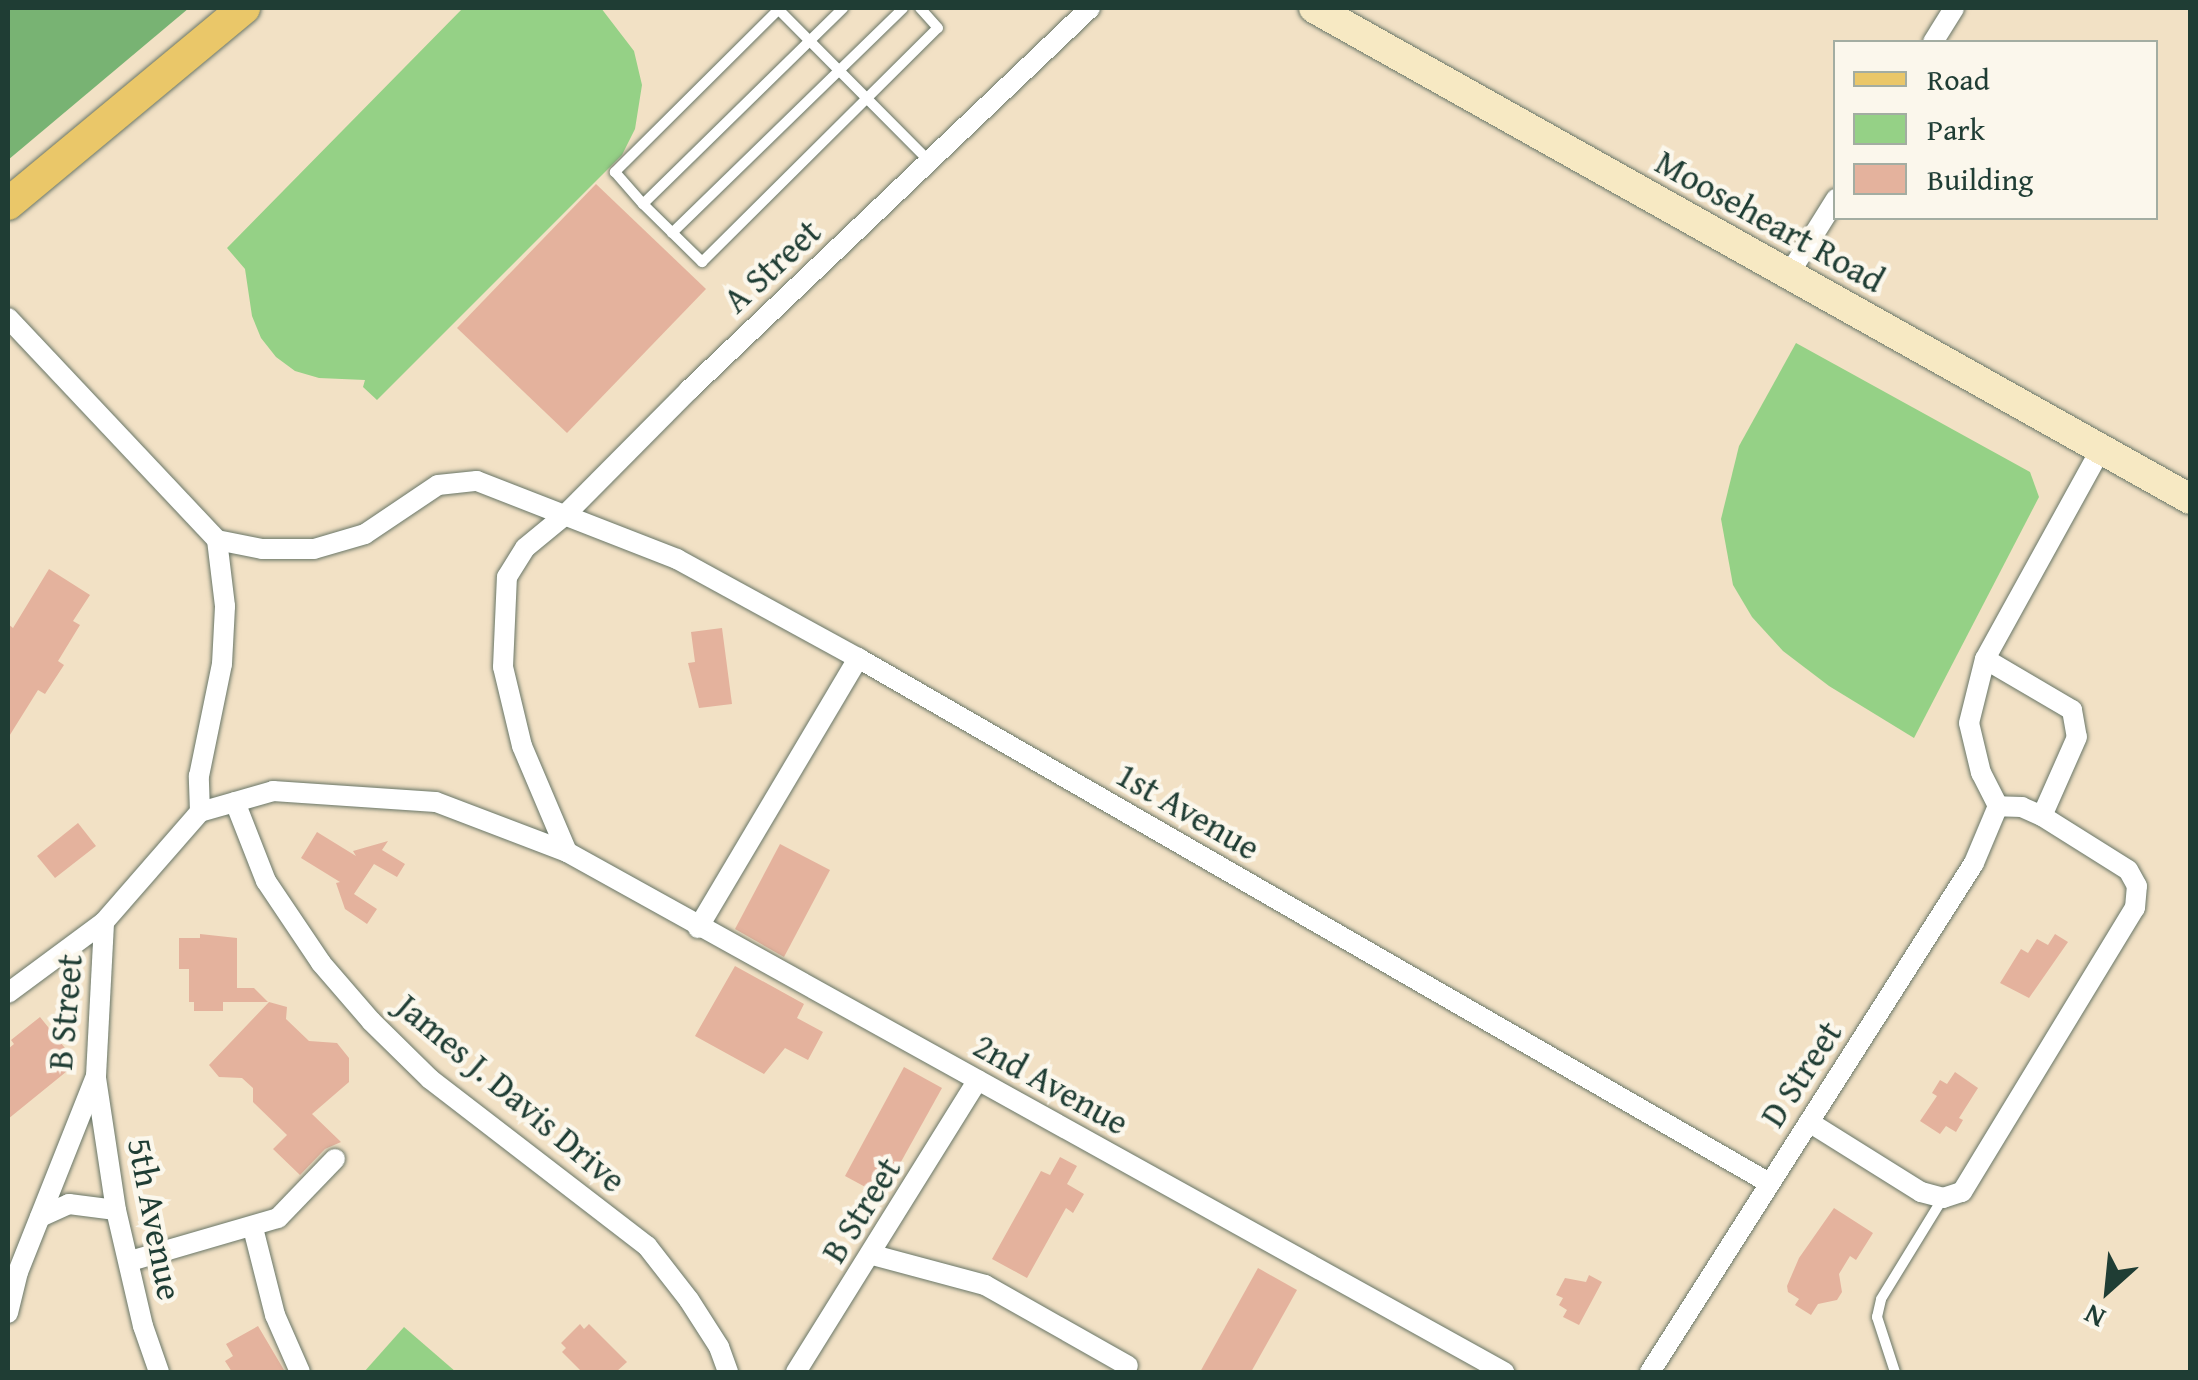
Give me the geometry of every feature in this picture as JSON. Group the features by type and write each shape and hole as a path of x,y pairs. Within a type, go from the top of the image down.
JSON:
{"main road":[{"path":"8,204 244,8"},
{"name":"Mooseheart Road","path":"1314,8 2190,499"}],"street":[{"name":"A Street","path":"566,852 522,746 503,667 507,577 526,548 565,515 1090,8"},
{"path":"1933,40 1954,8"},
{"path":"1789,274 1833,204"},
{"path":"8,318 217,540 225,606 222,664 199,776 200,812"},
{"path":"1809,1122 1921,1192 1942,1198 1962,1192 2135,908 2137,886 2128,870 2042,816 2022,807 1998,806 1982,774 1969,722 1985,659 2101,449"},
{"name":"1st Avenue","path":"217,540 262,549 314,549 365,534 438,485 478,481 677,559 858,658 1768,1184"},
{"path":"698,928 858,658"},
{"path":"1985,659 2072,710 2077,737 2042,816"},
{"name":"2nd Avenue","path":"235,802 273,790 436,802 566,852 1504,1372"},
{"path":"8,993 104,922 200,812 235,802"},
{"name":"James J. Davis Drive","path":"235,802 266,881 320,963 370,1022 430,1079 647,1246 699,1316 728,1372"},
{"name":"D Street","path":"1650,1372 1974,863 1998,806"},
{"name":"B Street","path":"8,1313 40,1217 96,1076 104,922"},
{"name":"5th Avenue","path":"96,1076 116,1210 143,1326 160,1372"},
{"name":"B Street","path":"796,1372 978,1080"},
{"path":"130,1261 278,1218 335,1159"},
{"path":"40,1217 69,1204 116,1210"},
{"path":"253,1228 275,1315 300,1372"},
{"path":"872,1255 985,1285 1126,1369"}],"lane":[{"path":"920,8 938,28 867,99 702,262 615,172 779,8 867,99 930,161"},
{"path":"643,204 843,8"},
{"path":"672,233 903,8"},
{"path":"1895,1372 1876,1317 1881,1299 1942,1198"}],"green space":[{"path":"8,8 189,8 8,160"},
{"path":"463,8 601,8 634,51 642,85 635,129 622,155 377,400 363,387 365,380 319,378 295,371 276,357 261,338 252,316 245,269 227,248"},
{"path":"1796,343 2030,472 2039,497 1914,738 1829,686 1783,651 1752,617 1733,585 1721,519 1739,446"},
{"path":"404,1327 456,1372 364,1372"}],"building":[{"path":"596,184 706,289 567,433 457,328"},
{"path":"49,569 90,595 73,621 80,625 58,661 64,665 45,694 38,690 8,738 8,624 13,628"},
{"path":"722,628 732,704 699,708 688,663 695,662 691,632"},
{"path":"78,823 96,846 55,878 37,856"},
{"path":"317,832 356,856 353,851 388,841 382,850 405,864 397,877 374,864 354,894 377,909 367,924 345,909 336,883 340,882 301,858"},
{"path":"780,844 830,870 784,957 735,929"},
{"path":"200,934 237,938 237,988 254,988 268,1002 223,1002 223,1011 194,1011 194,1002 189,1002 189,969 179,969 179,938 200,938"},
{"path":"2055,934 2068,942 2029,998 2000,983 2021,949 2028,953 2037,939 2048,945"},
{"path":"735,966 804,1004 797,1018 823,1032 808,1060 785,1048 764,1074 695,1036"},
{"path":"269,1002 287,1007 286,1019 309,1041 337,1043 349,1058 349,1082 312,1114 341,1142 325,1149 300,1175 273,1149 287,1135 253,1102 253,1088 242,1078 219,1077 209,1065"},
{"path":"40,1017 77,1063 8,1119 8,1049 14,1044 11,1040"},
{"path":"904,1067 942,1088 882,1196 845,1176"},
{"path":"1955,1072 1978,1088 1959,1118 1963,1120 1956,1132 1946,1126 1940,1134 1920,1121 1937,1096 1932,1093 1940,1080 1947,1084"},
{"path":"1060,1157 1077,1166 1067,1184 1084,1194 1073,1213 1066,1208 1027,1278 992,1259 1041,1171 1050,1175"},
{"path":"1834,1208 1873,1233 1856,1260 1850,1256 1839,1274 1842,1292 1837,1300 1818,1304 1811,1315 1795,1305 1799,1299 1788,1292 1787,1286 1799,1258"},
{"path":"1258,1268 1297,1290 1251,1372 1200,1372"},
{"path":"1589,1275 1602,1282 1579,1325 1563,1317 1567,1310 1559,1305 1563,1298 1556,1295 1565,1278 1586,1282"},
{"path":"580,1324 584,1329 589,1324 627,1362 616,1372 582,1372 562,1352 566,1348 561,1343"},
{"path":"258,1326 285,1372 232,1372 225,1361 233,1356 226,1344"}]}
